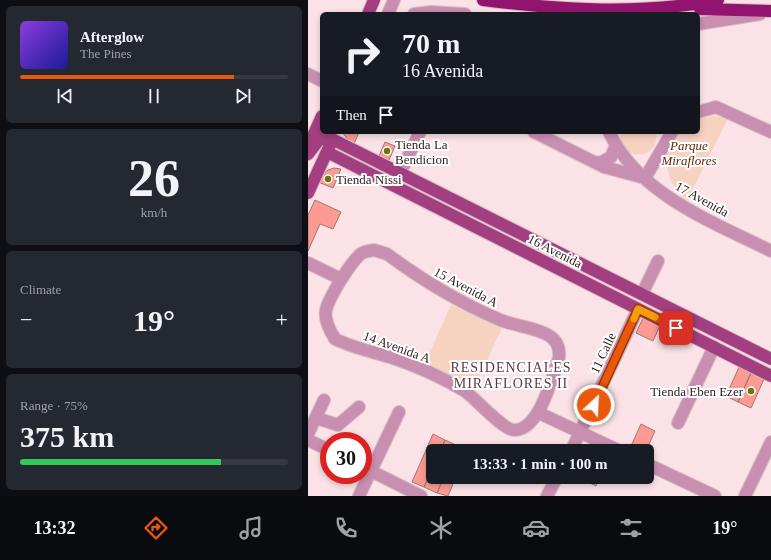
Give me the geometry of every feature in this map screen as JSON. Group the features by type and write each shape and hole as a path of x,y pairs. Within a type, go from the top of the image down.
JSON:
{"highway":[{"path":"484,0 562,9 653,7 771,11"},
{"path":"653,7 718,0"}],"main road":[{"path":"369,12 374,0"},
{"path":"308,147 320,120"},
{"path":"308,193 334,136"},
{"path":"308,154 318,141 334,136"},
{"name":"16 Avenida","path":"334,136 400,173 771,359"},
{"name":"16 Avenida","path":"327,152 771,376"}],"street":[{"path":"389,12 394,0"},
{"path":"700,24 771,11"},
{"path":"308,74 320,80"},
{"path":"700,106 716,107 771,132"},
{"path":"700,111 716,107"},
{"path":"400,173 419,134"},
{"name":"17 Avenida","path":"538,134 594,162 616,171 645,178 662,193 689,210 771,251"},
{"path":"610,134 616,145 645,178 662,138"},
{"path":"594,162 600,163 611,157 616,145"},
{"name":"15 Avenida A","path":"341,279 360,254 374,250 387,254 438,290 476,310 500,320 545,333 555,340 560,350 559,358 539,413"},
{"path":"642,294 658,261"},
{"path":"308,263 341,279"},
{"name":"14 Avenida A","path":"341,279 326,310 329,329 335,339 402,361 465,391 482,404 506,427 515,430 529,424 539,413"},
{"name":"11 Calle","path":"575,444 638,309"},
{"path":"678,423 714,347"},
{"path":"308,434 324,400"},
{"path":"316,418 338,425 359,407"},
{"path":"372,460 399,412"},
{"path":"539,413 605,444"},
{"path":"308,440 320,446"},
{"path":"745,496 771,442"},
{"path":"654,467 715,496"},
{"path":"372,471 422,496"},
{"path":"359,496 363,484"},
{"path":"547,496 553,484"}],"green space":[{"name":"Parque Miraflores","path":"715,116 728,118 687,201 674,185 670,177 667,169 668,151 676,134 700,134 700,118"},
{"path":"621,134 656,134 656,142 652,149 646,153 631,153 625,149 621,142"},
{"path":"451,305 502,328 475,386 425,363"}],"building":[{"path":"344,134 358,134 354,144 349,141"},
{"name":"Tienda La Bendicion","path":"385,142 395,146 389,160 379,156"},
{"name":"Tienda Nissi","path":"334,168 341,169 333,188 318,182 321,176 328,170"},
{"path":"315,200 341,212 333,229 320,224 308,251 308,215"},
{"path":"643,318 660,326 653,341 636,333"},
{"path":"739,367 751,373 738,402 726,396"},
{"name":"Tienda Eben Ezer","path":"751,373 764,379 751,408 738,402"},
{"path":"641,424 655,431 649,444 632,444"},
{"path":"433,434 445,440 443,444 429,444"},
{"path":"445,440 454,444 443,444"},
{"path":"426,450 426,483 424,487 412,482"},
{"path":"426,483 426,484 441,484 437,493 424,487"},
{"path":"441,484 453,484 448,496 437,493"}],"slow traffic":[{"path":"634,319 638,309 655,317"}],"place":[{"name":"Tienda La Bendicion","path":"387,151"},
{"name":"Tienda Nissi","path":"328,179"},
{"name":"Tienda Eben Ezer","path":"751,391"}],"district":[{"name":"RESIDENCIALES MIRAFLORES II","path":"511,376"}],"route":[{"path":"594,405 638,309 676,328"}]}
